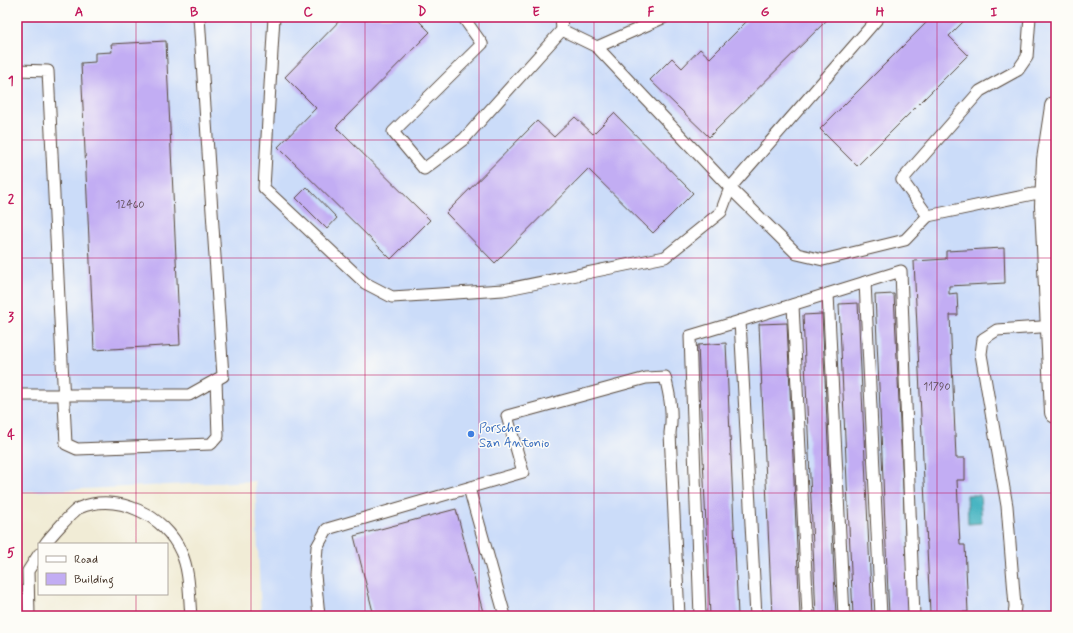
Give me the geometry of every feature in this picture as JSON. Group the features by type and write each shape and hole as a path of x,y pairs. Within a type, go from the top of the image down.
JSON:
{"street":[{"path":"1056,107 1048,160 1056,412"}],"lane":[{"path":"17,395 189,395 223,376 199,17"},
{"path":"274,17 264,188 365,283 392,297 503,290 665,257 721,212 730,188 879,17"},
{"path":"463,17 482,44 393,132 424,169 464,139 562,30 561,17"},
{"path":"597,47 665,17"},
{"path":"928,216 902,180 980,91 1018,70 1027,57 1030,17"},
{"path":"562,30 597,47 730,188 797,254 823,260 905,240 928,216 1034,194 1050,201"},
{"path":"17,70 48,72 66,444 77,449 211,444 218,436 216,380"},
{"path":"700,616 690,336 901,271 914,616"},
{"path":"865,282 881,616"},
{"path":"828,294 844,616"},
{"path":"793,305 808,616"},
{"path":"740,321 756,616"},
{"path":"1014,616 1015,606 1007,506 981,354 983,340 997,330 1054,326"},
{"path":"319,616 315,575 317,547 327,530 523,472 507,416 646,378 665,377 671,399 672,418 670,433 679,616"},
{"path":"469,488 505,616"},
{"path":"46,543 78,509 102,503 134,508 163,525 181,552 187,576 191,616"},
{"path":"29,616 28,571 38,556"}],"shaded area":[{"path":"17,17 1056,17 1056,616 261,616 255,481 17,492"}],"water":[{"path":"967,495 980,495 982,523 968,524"}],"building":[{"path":"343,17 415,17 430,32 336,127 430,220 391,259 278,147 316,108 285,77"},
{"path":"751,17 830,17 709,137 650,80 672,58 682,68 700,49 710,58"},
{"path":"926,17 968,17 949,36 968,55 857,166 820,129 929,20"},
{"path":"166,41 180,345 94,350 81,63 95,62 95,53 112,52 111,44"},
{"path":"614,113 693,193 653,233 588,169 495,263 446,213 537,121 554,137 575,117 593,134"},
{"path":"307,187 337,218 327,229 296,198"},
{"path":"1004,248 1005,283 949,286 949,294 957,293 958,315 950,315 956,458 965,458 965,480 957,480 960,545 965,545 968,612 930,613 914,261 946,259 946,251"},
{"path":"894,294 909,616 889,616 875,295"},
{"path":"858,303 872,616 853,616 839,304"},
{"path":"822,314 836,616 816,616 803,315"},
{"path":"787,323 800,616 772,616 759,324"},
{"path":"726,343 738,616 710,616 698,345"},
{"path":"456,509 484,616 374,616 354,536"}],"place":[{"name":"Porsche San Antonio","path":"471,434"}]}
